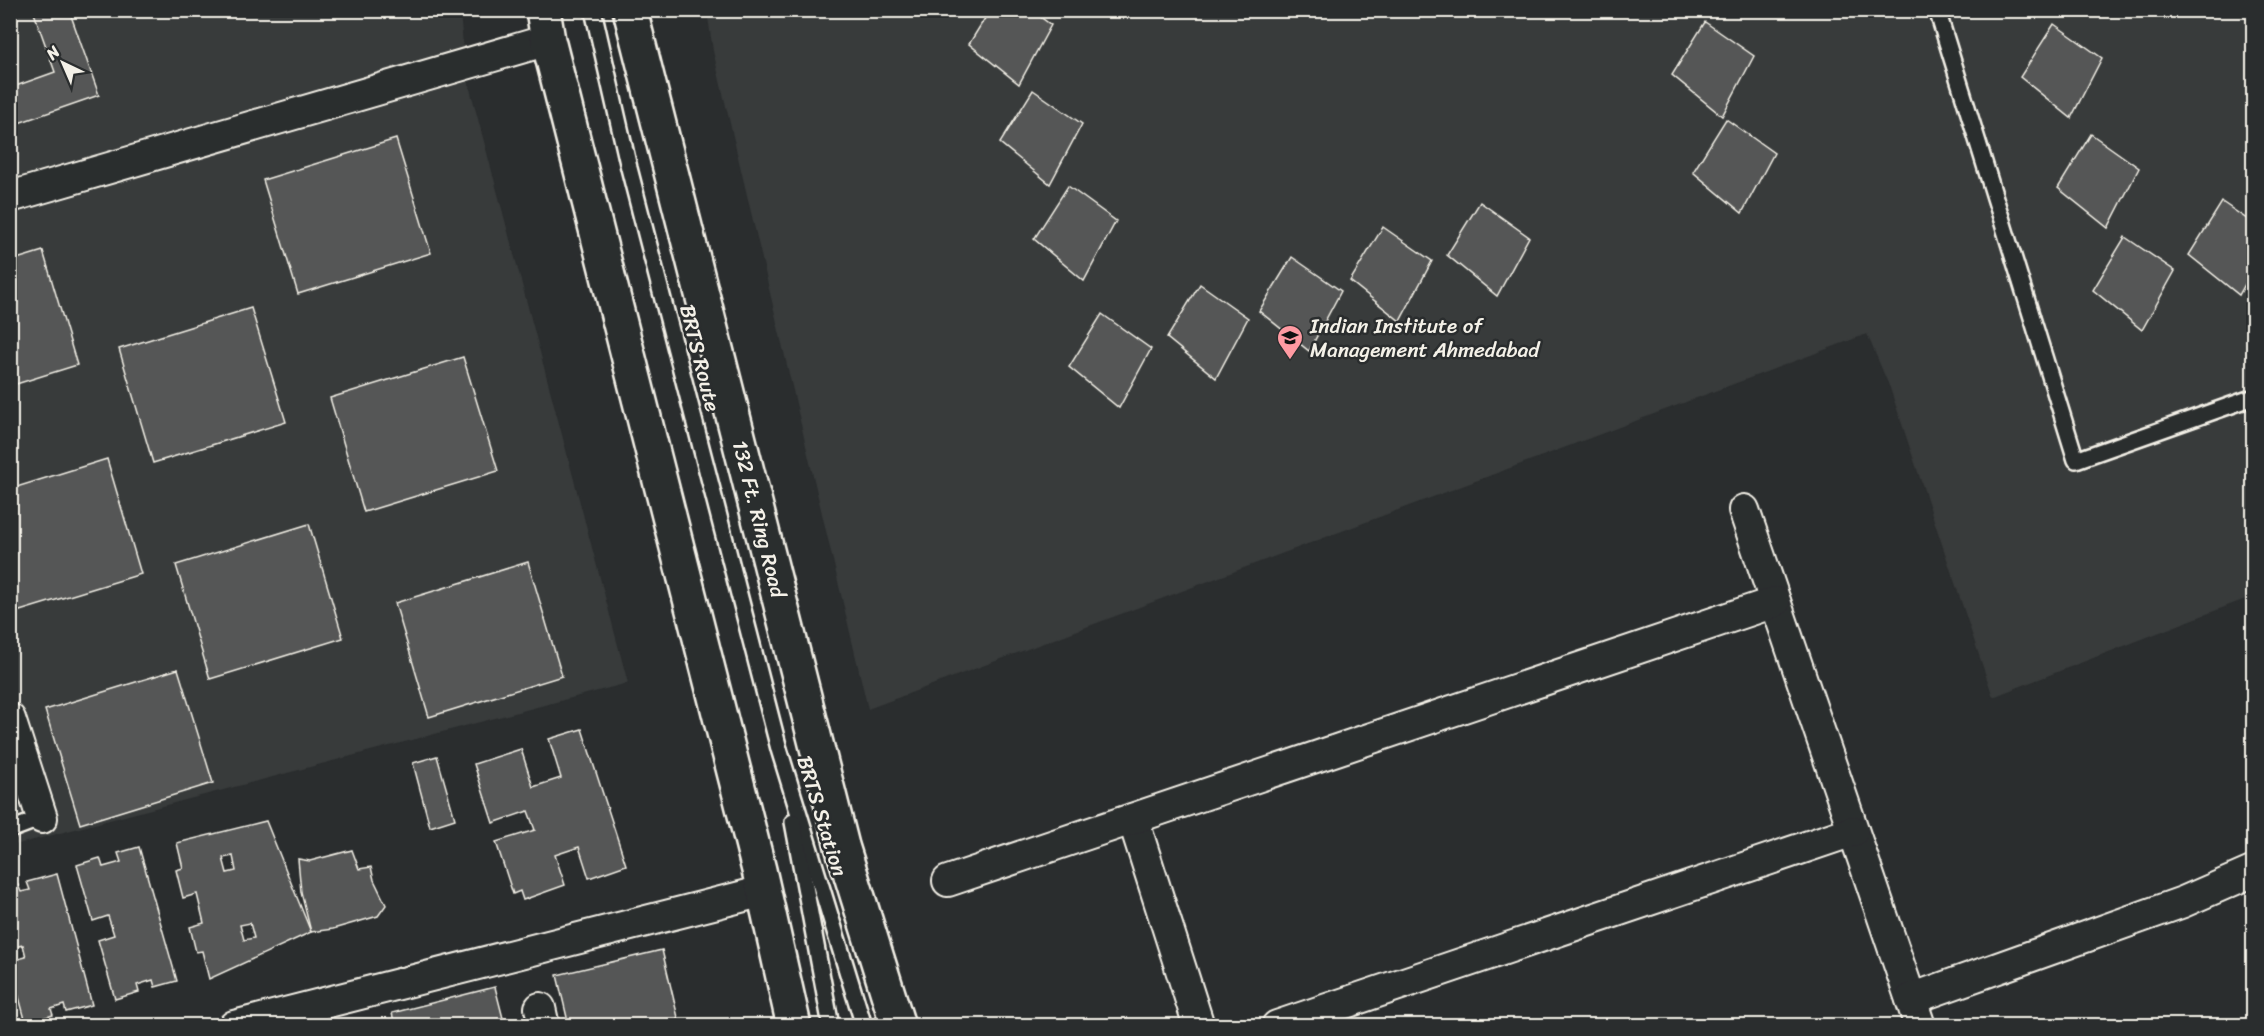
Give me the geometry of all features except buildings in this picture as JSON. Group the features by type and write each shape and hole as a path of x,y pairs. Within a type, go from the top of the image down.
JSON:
{"main road":[{"name":"132 Ft. Ring Road","path":"630,10 842,846 898,1026"},
{"path":"545,25 764,891 794,1026"}],"street":[{"path":"10,197 545,25"},
{"path":"1744,510 1916,1012 2253,871"},
{"path":"948,881 1775,602"},
{"path":"10,719 42,818"},
{"path":"1133,819 1198,1026"},
{"path":"1277,1026 1853,831"},
{"path":"234,1026 764,891"}],"lane":[{"name":"BRTS Route","path":"593,10 629,168 779,749"},
{"path":"1937,10 2076,460 2253,397"},
{"name":"BRTS Station","path":"779,749 831,1026"},
{"name":"BRTS Station","path":"779,749 864,1026"},
{"path":"10,830 42,818"}],"shaded area":[{"path":"11,11 460,11 465,70 628,683 11,846"},
{"name":"Indian Institute of Management Ahmedabad","path":"707,11 2253,11 2253,596 1993,697 1890,388 1867,334 868,709 713,51"}],"place":[{"name":"Indian Institute of Management Ahmedabad","path":"1290,361"}]}
